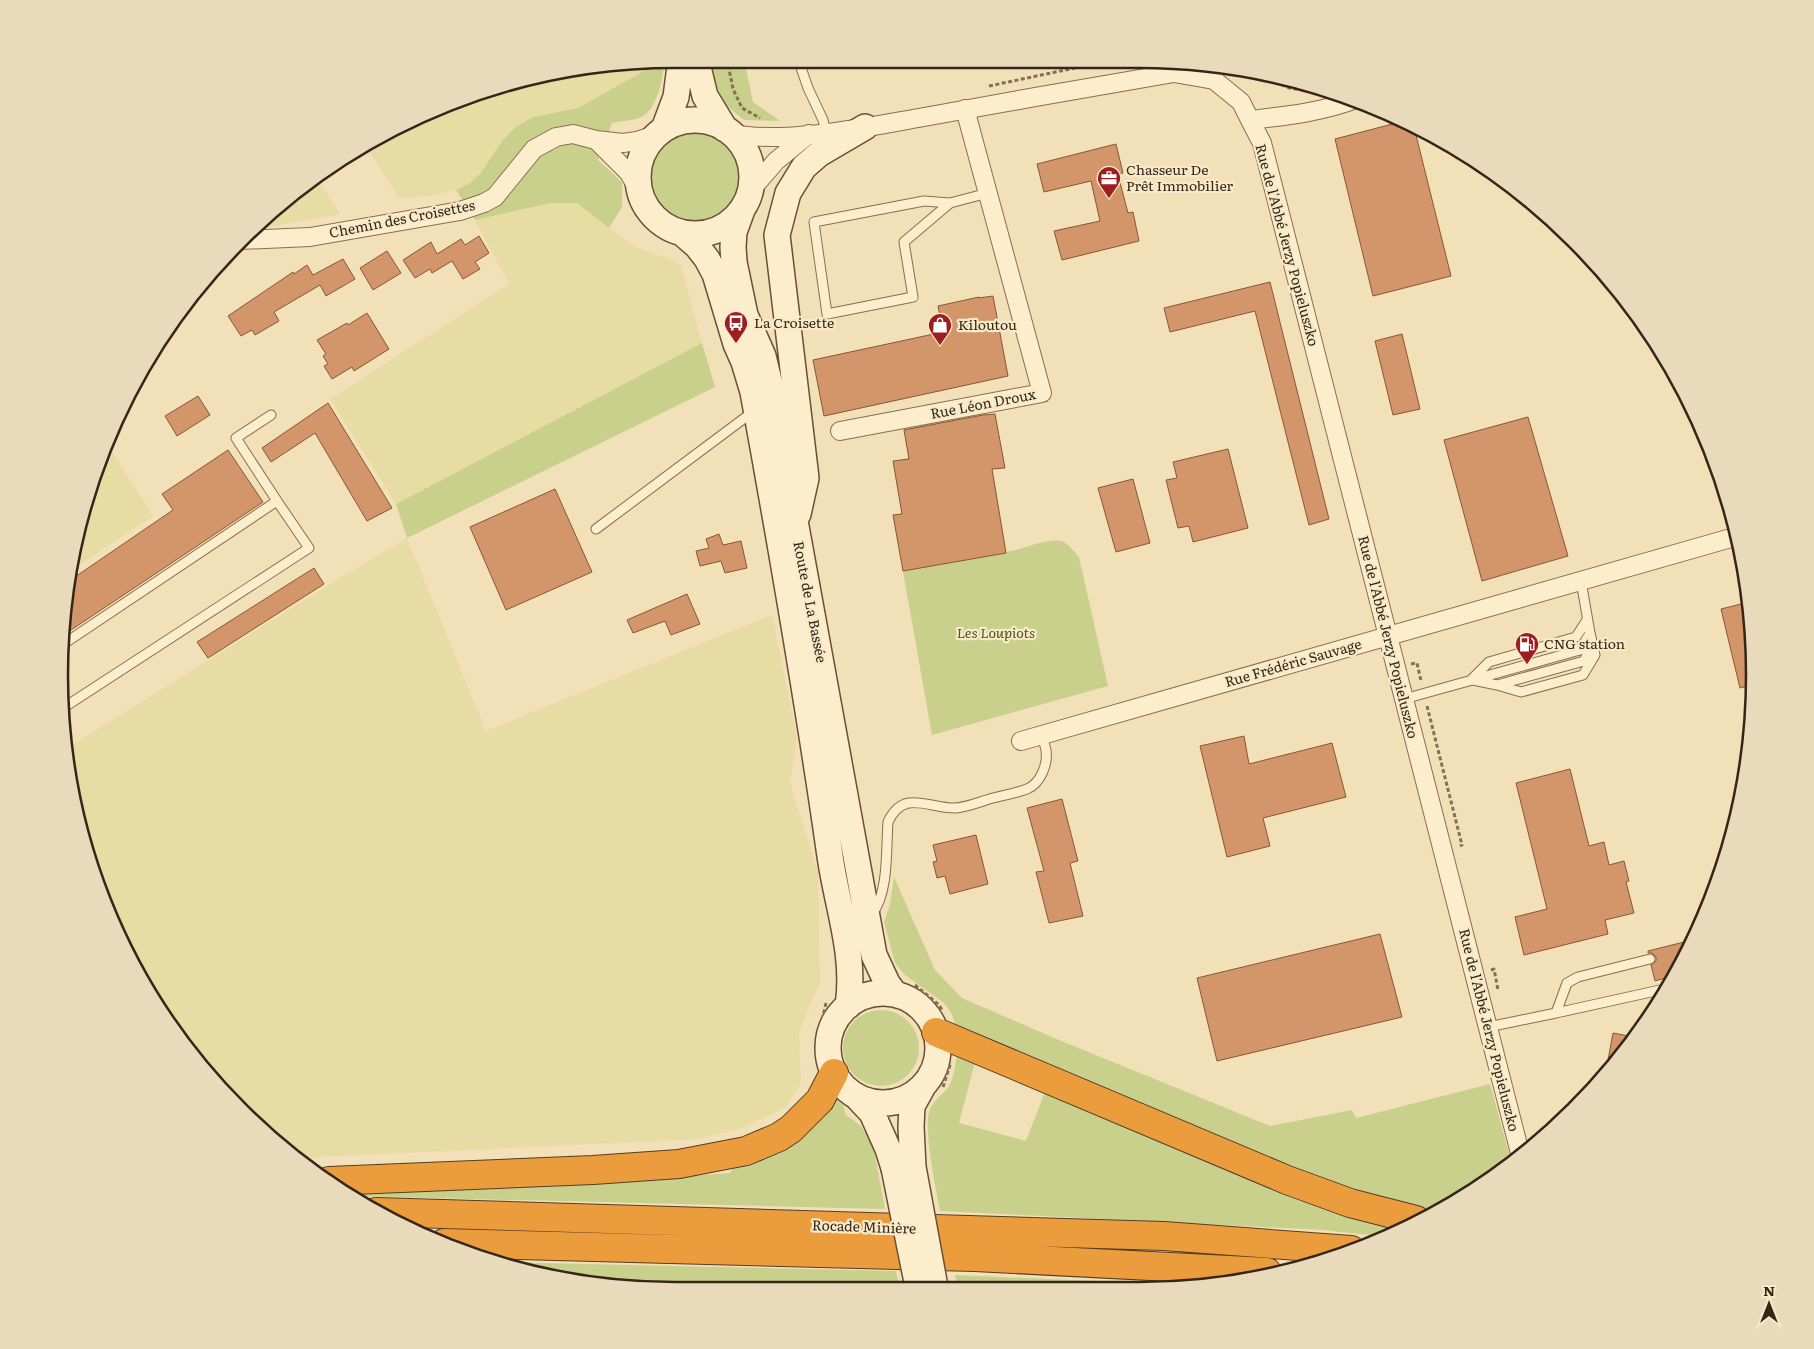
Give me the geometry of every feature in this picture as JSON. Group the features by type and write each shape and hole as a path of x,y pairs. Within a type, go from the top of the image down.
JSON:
{"highway":[{"path":"940,1022 1287,1180 1350,1203 1409,1218"},
{"path":"340,1181 480,1176 641,1167 679,1164 746,1150 779,1137 790,1129 820,1100 834,1073"},
{"name":"Rocade Minière","path":"394,1213 1164,1236 1335,1249"},
{"name":"Rocade Minière","path":"465,1244 976,1258 1250,1271"}],"main road":[{"path":"680,68 676,97 661,131 648,146 640,160 638,171 640,193 646,206 656,218 668,227 682,233 699,234 716,230 730,222 747,200 752,174 750,159 743,145 729,131 705,96 698,68"},
{"path":"661,131 676,123 688,120 714,123 729,131"},
{"path":"796,523 806,478 777,234 788,193 804,166 819,154 864,127"},
{"name":"Route de La Bassée","path":"747,200 734,232 734,262 745,315 763,356 771,389 874,955 887,983 903,989"},
{"name":"Route de La Bassée","path":"682,233 707,258 715,274 736,344 744,362 757,410 809,713 832,870 848,950 851,988 848,1006"},
{"path":"917,1282 904,1167 911,1127 912,1106 931,1076 937,1062 940,1022 906,998 903,989 870,994 848,1006 836,1020 829,1037 828,1055 834,1073 840,1083 872,1113 888,1149 904,1167 935,1282"},
{"path":"857,1097 872,1102 885,1103 911,1096 922,1088"}],"street":[{"path":"729,131 750,137 808,134 864,127 1174,72 1214,80 1242,102 1250,120 1286,116 1345,104"},
{"name":"Rue Léon Droux","path":"840,431 1042,393 965,109"},
{"name":"Rue de l'Abbé Jerzy Popieluszko","path":"1250,120 1262,144 1519,1148"},
{"name":"Chemin des Croisettes","path":"251,240 310,237 460,211 495,197 534,149 556,137 573,134 596,140 623,143 637,141 661,131"},
{"path":"747,200 776,161 808,134"},
{"path":"596,140 629,173 640,193"},
{"name":"Rue Frédéric Sauvage","path":"1021,741 1731,538"}],"lane":[{"path":"801,68 823,120 826,132"},
{"path":"950,203 904,242 914,296 827,314 814,222 924,201 950,203 988,193"},
{"path":"596,529 757,410"},
{"path":"69,704 309,548 236,438 270,416"},
{"path":"69,640 277,501"},
{"path":"1471,680 1521,692 1583,675 1595,655 1581,581"},
{"path":"1471,680 1489,662 1576,637 1587,620"},
{"path":"1404,698 1580,650 1590,633"},
{"path":"1497,685 1584,661 1592,645"},
{"path":"868,919 877,908 881,895 888,822 892,813 899,806 909,803 916,802 956,808 1029,788 1040,778 1045,766 1046,750 1041,735"},
{"path":"1556,1013 1567,983 1578,977 1650,959"},
{"path":"1488,1027 1657,991"}],"path":[{"path":"730,68 733,89 742,108 762,120"},
{"path":"983,86 1073,68"},
{"path":"1282,84 1289,88 1305,90"},
{"path":"1316,94 1323,108"},
{"path":"903,989 938,1004 940,1022"}],"shaded area":[{"path":"648,69 578,108 533,117 503,140 480,174 470,183 456,190 430,196 399,198 369,150 406,130 479,100 517,88 595,73"},
{"path":"320,183 340,214 267,227 266,225 274,218"},
{"path":"551,203 577,203 636,247 681,265 702,343 396,504 330,399 509,284 475,220"},
{"path":"111,450 153,516 77,566 88,517"},
{"path":"407,538 486,731 772,615 797,737 790,783 818,872 820,982 799,1032 801,1083 786,1107 743,1128 699,1139 307,1158 274,1131 218,1075 170,1012 130,943 114,907 88,832 79,793 72,745"}],"green space":[{"path":"663,68 661,84 650,109 639,118 612,123 598,160 622,182 622,207 609,228 577,203 551,203 475,220 456,190 470,183 480,174 503,140 516,127 533,117 578,108 648,69"},
{"path":"708,68 746,68 753,102 780,121 744,120 727,106 709,73"},
{"path":"695,130 713,133 729,143 739,159 742,177 739,195 729,211 713,221 695,224 677,221 661,211 651,195 648,177 651,159 661,143 677,133"},
{"path":"702,343 715,387 407,538 396,504"},
{"name":"Les Loupiots","path":"983,413 1006,552 1041,543 1061,541 1079,557 1108,686 932,735 893,515 902,513 893,461 909,458 903,428"},
{"path":"894,877 935,970 962,998 1054,1038 1270,1126 1352,1110 1356,1118 1490,1084 1510,1156 1477,1179 1419,1213 1351,1192 956,1028 952,1014 944,1003 905,975 895,963 884,922 890,904"},
{"path":"881,1010 895,1013 908,1021 916,1034 919,1048 916,1062 908,1075 895,1083 881,1086 867,1083 854,1075 846,1062 843,1048 846,1034 854,1021 867,1013"},
{"path":"957,1055 975,1062 959,1123 1026,1141 1046,1089 1298,1200 1355,1219 1390,1227 1371,1235 1323,1230 940,1211 931,1161 928,1121 932,1105 948,1088 954,1072"},
{"path":"829,1092 843,1105 846,1115 860,1125 870,1140 875,1155 885,1209 365,1196 351,1187 421,1184 559,1186 730,1173 735,1165"},
{"path":"524,1263 896,1271 898,1282 674,1282 595,1276"},
{"path":"955,1275 1118,1282 956,1282"}],"building":[{"path":"1394,124 1416,134 1451,276 1373,296 1335,139"},
{"path":"1116,144 1123,173 1118,174 1128,213 1133,212 1139,241 1062,260 1054,231 1100,221 1091,181 1044,192 1037,164"},
{"path":"479,236 489,253 475,262 480,269 463,279 452,261 432,273 430,269 415,278 403,260 431,242 437,254 461,239 465,245"},
{"path":"387,251 401,273 373,290 360,268"},
{"path":"343,259 355,279 326,296 320,285 274,312 279,321 255,335 252,330 241,336 228,316 293,272 294,274 307,265 313,275"},
{"path":"1270,282 1329,519 1309,525 1255,311 1170,332 1164,308"},
{"name":"Kiloutou","path":"993,296 1008,376 824,416 813,360 943,332 938,306 979,297"},
{"path":"367,313 389,349 354,371 352,367 332,379 324,366 328,364 323,356 326,354 317,340 347,323 348,325"},
{"path":"1402,334 1420,409 1393,415 1375,341"},
{"path":"198,396 210,415 177,436 165,416"},
{"path":"328,403 392,508 367,521 315,433 271,462 262,448"},
{"path":"995,414 1005,468 992,469 1006,553 903,571 893,515 902,514 893,461 909,459 904,430"},
{"path":"1528,417 1568,556 1482,581 1444,440"},
{"path":"1228,449 1248,528 1193,542 1189,526 1178,528 1166,480 1177,478 1173,462"},
{"path":"228,450 263,502 69,631 76,576 173,510 162,494"},
{"path":"1133,479 1150,543 1116,552 1098,488"},
{"path":"555,489 592,572 506,610 470,527"},
{"path":"719,534 723,545 741,541 747,568 725,573 721,561 700,566 696,551 709,548 706,539"},
{"path":"314,568 324,584 208,658 197,642"},
{"path":"687,594 700,624 671,635 665,621 633,633 627,620"},
{"path":"1742,604 1745,635 1746,687 1740,688 1721,609"},
{"path":"1244,736 1249,764 1332,743 1346,797 1263,818 1270,846 1227,857 1200,746"},
{"path":"1570,769 1589,846 1604,842 1609,865 1624,861 1629,881 1626,882 1634,913 1605,920 1608,934 1524,955 1515,917 1547,909 1516,783"},
{"path":"1062,799 1078,861 1070,863 1083,916 1049,923 1036,872 1044,871 1027,808"},
{"path":"976,835 988,884 950,894 945,876 937,878 933,862 937,861 933,845"},
{"path":"1380,934 1402,1017 1217,1061 1197,978"},
{"path":"1684,942 1665,978 1655,981 1651,965 1656,961 1656,957 1652,953 1648,953 1648,951"},
{"path":"1613,1033 1627,1036 1621,1044 1608,1060"}],"place":[{"name":"Chasseur De Prêt Immobilier","path":"1109,199"},
{"name":"La Croisette","path":"736,344"},
{"name":"Kiloutou","path":"940,346"},
{"name":"CNG station","path":"1527,665"}]}
